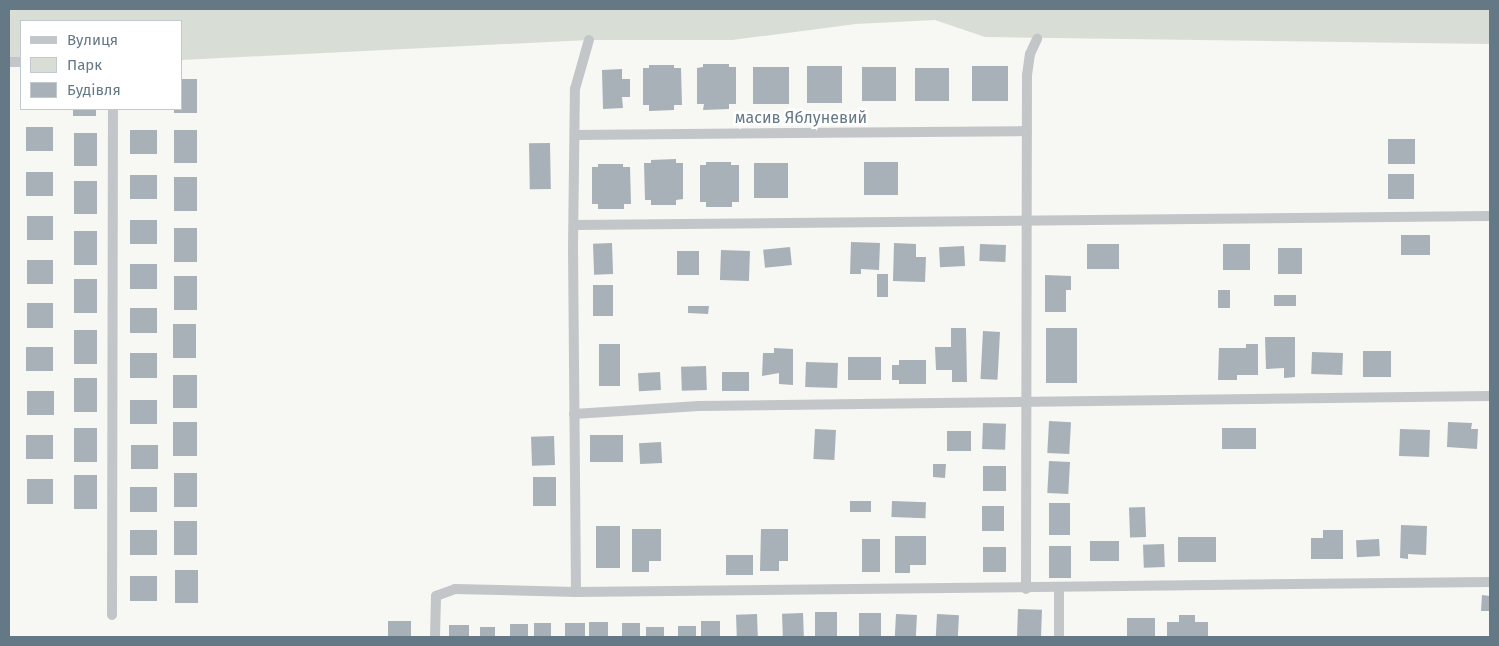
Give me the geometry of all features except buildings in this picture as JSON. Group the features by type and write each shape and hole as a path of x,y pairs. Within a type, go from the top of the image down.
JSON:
{"street":[{"path":"1026,588 1027,75 1030,54 1037,39"},
{"path":"576,592 574,414 575,89 589,40"},
{"path":"112,615 113,110"},
{"name":"масив Яблуневий","path":"575,135 1027,131"},
{"path":"575,225 1490,216"},
{"path":"574,414 699,406 1490,396"},
{"path":"435,637 436,596 455,589 576,592 1490,582"},
{"path":"1059,588 1059,637"}],"green space":[{"path":"9,9 1490,9 1490,44 985,37 935,20 856,24 732,40 589,40 182,60 182,20 20,20 20,62 9,62"}]}
